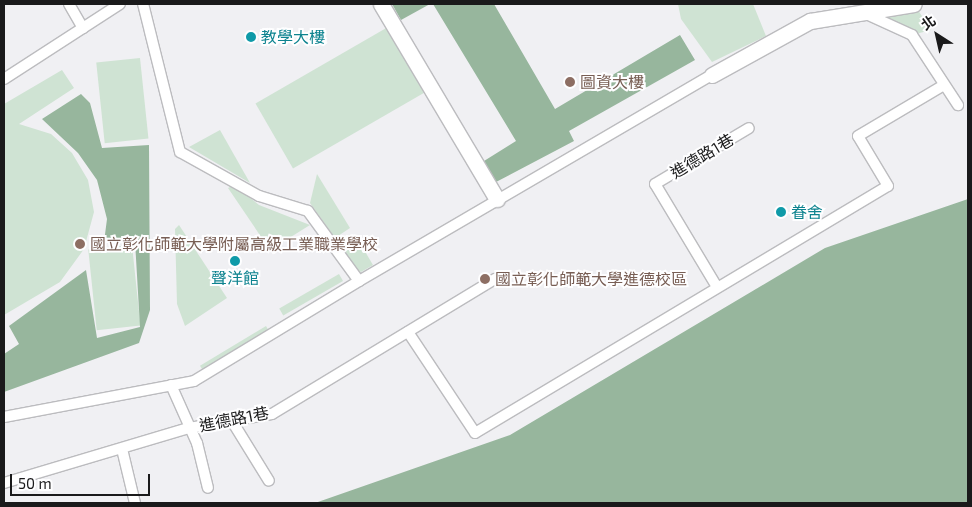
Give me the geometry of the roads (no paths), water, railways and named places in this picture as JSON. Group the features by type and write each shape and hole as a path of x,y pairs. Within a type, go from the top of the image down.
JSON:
{"street":[{"path":"381,4 497,199"},
{"path":"712,75 810,21 914,4"}],"lane":[{"path":"69,4 83,28"},
{"path":"4,79 120,4"},
{"path":"143,4 180,152 259,196 308,211 359,281"},
{"path":"863,12 912,35 958,105"},
{"path":"4,417 194,380 241,354 497,199 712,75"},
{"path":"408,332 475,433 717,286 888,186 858,136 944,85"},
{"name":"進德路1巷","path":"717,286 655,184 749,128"},
{"name":"進德路1巷","path":"4,483 190,428 272,414 495,279"},
{"path":"170,385 190,428 208,488"},
{"path":"232,421 269,481"},
{"path":"122,449 135,503"}],"place":[{"name":"教學大樓","path":"251,37"},
{"name":"圖資大樓","path":"570,82"},
{"name":"眷舍","path":"781,212"},
{"name":"國立彰化師範大學附屬高級工業職業學校","path":"80,244"},
{"name":"聲洋館","path":"235,261"},
{"name":"國立彰化師範大學進德校區","path":"485,279"}]}
